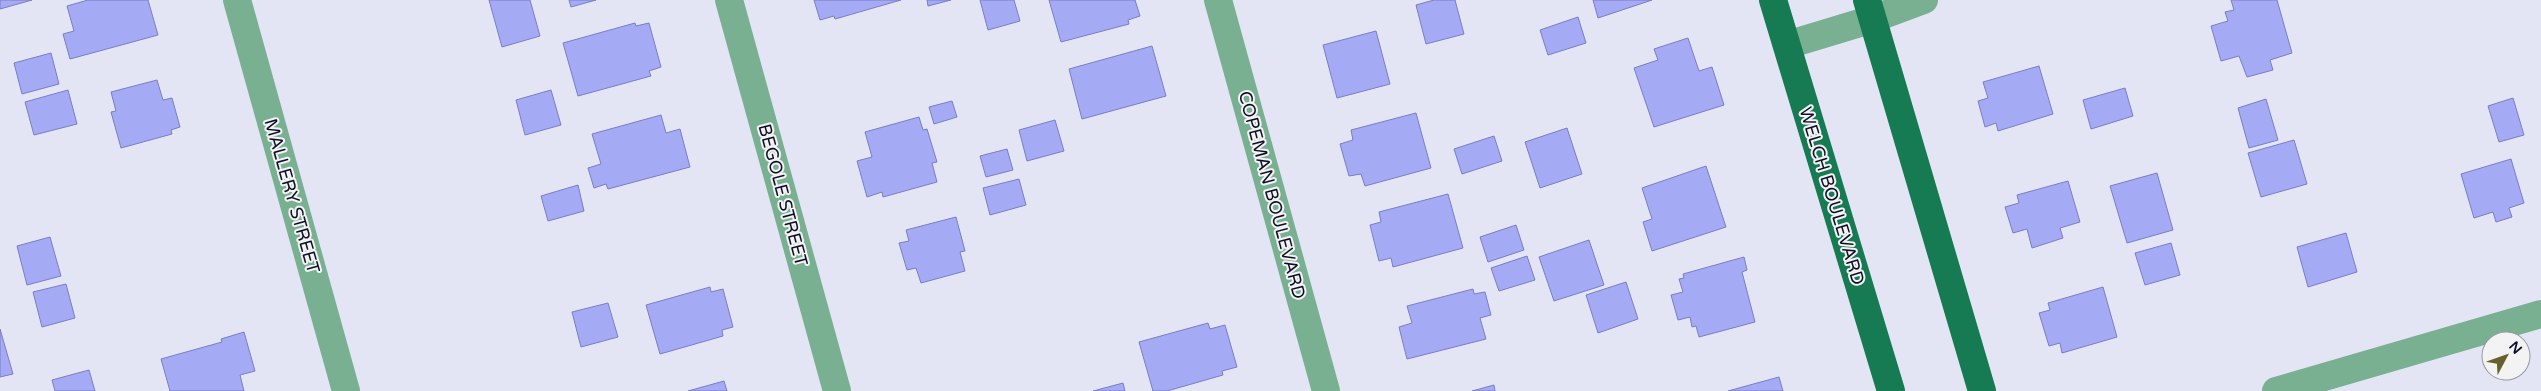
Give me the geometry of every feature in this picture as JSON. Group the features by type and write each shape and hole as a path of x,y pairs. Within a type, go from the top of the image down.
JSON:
{"main road":[{"name":"WELCH BOULEVARD","path":"1773,0 1891,391"},
{"path":"1870,9 1982,391"}],"street":[{"name":"MALLERY STREET","path":"237,0 346,391"},
{"name":"BEGOLE STREET","path":"729,0 837,391"},
{"name":"COPEMAN BOULEVARD","path":"1218,0 1326,391"},
{"path":"1787,45 1870,9 1924,0"},
{"path":"2276,391 2541,314"}],"building":[{"path":"0,0 32,0 0,9"},
{"path":"88,0 148,0 158,35 70,59 63,34 74,31 67,6"},
{"path":"489,0 530,0 540,36 502,47"},
{"path":"569,0 596,0 571,7"},
{"path":"814,0 901,0 835,19 834,16 820,20"},
{"path":"927,0 951,0 928,6"},
{"path":"980,0 1014,0 1020,21 988,30"},
{"path":"1049,0 1135,0 1140,16 1128,20 1129,24 1061,42"},
{"path":"1434,0 1455,0 1464,34 1426,44 1416,5"},
{"path":"1593,0 1652,0 1598,18"},
{"path":"2231,0 2277,0 2292,53 2270,60 2273,70 2247,77 2239,56 2221,61 2211,26 2228,21 2225,12 2234,10"},
{"path":"1578,17 1586,43 1548,55 1540,30"},
{"path":"635,23 636,26 649,23 661,67 649,71 651,76 578,96 563,43"},
{"path":"1376,31 1390,84 1337,98 1323,45"},
{"path":"1688,38 1699,71 1712,67 1724,105 1654,127 1634,68 1658,60 1654,49"},
{"path":"1152,46 1166,96 1082,119 1069,69"},
{"path":"51,53 59,84 22,94 14,63"},
{"path":"2039,66 2053,114 1998,131 1996,123 1985,127 1978,101 1988,98 1983,82"},
{"path":"157,80 163,100 172,98 180,127 171,130 172,134 121,148 111,112 116,111 111,92"},
{"path":"2125,88 2133,116 2091,129 2083,100"},
{"path":"68,90 77,124 34,135 25,102"},
{"path":"551,90 561,125 525,135 516,100"},
{"path":"2513,98 2524,135 2499,142 2488,106"},
{"path":"2266,99 2278,140 2249,148 2238,108"},
{"path":"952,101 957,117 934,124 929,107"},
{"path":"1416,113 1431,168 1365,186 1361,174 1349,176 1340,144 1353,140 1351,130"},
{"path":"661,115 666,133 680,129 690,167 608,189 606,184 594,188 588,168 601,164 592,134"},
{"path":"919,117 923,130 927,129 937,162 932,163 937,182 883,197 882,192 867,197 857,161 872,157 865,132"},
{"path":"1055,120 1064,151 1027,161 1019,130"},
{"path":"1567,128 1582,174 1540,188 1525,142"},
{"path":"1494,136 1502,161 1462,174 1454,149"},
{"path":"2294,140 2307,184 2261,197 2248,153"},
{"path":"1007,149 1013,170 986,177 980,156"},
{"path":"2511,159 2524,203 2509,208 2512,217 2496,222 2493,212 2474,218 2461,174"},
{"path":"1706,166 1726,227 1652,251 1643,222 1652,219 1642,188"},
{"path":"2157,173 2173,230 2127,243 2110,186"},
{"path":"1019,179 1026,205 990,215 983,188"},
{"path":"2068,181 2080,222 2060,228 2063,238 2032,248 2027,229 2013,233 2005,207 2019,203 2017,195"},
{"path":"578,185 584,211 548,221 541,196"},
{"path":"1448,194 1463,248 1393,267 1391,258 1379,261 1370,225 1381,222 1379,212"},
{"path":"956,217 965,251 960,252 965,271 921,283 916,268 907,270 899,243 909,241 906,230"},
{"path":"1516,225 1524,250 1488,262 1480,237"},
{"path":"2346,233 2357,272 2308,287 2297,247"},
{"path":"50,237 61,276 27,285 17,246"},
{"path":"1589,240 1604,285 1554,301 1539,257"},
{"path":"2171,243 2180,275 2145,285 2135,253"},
{"path":"1527,256 1535,280 1499,291 1491,268"},
{"path":"1744,257 1747,270 1742,272 1755,322 1699,337 1696,326 1692,327 1690,317 1678,320 1671,295 1683,292 1679,279 1684,278 1683,274"},
{"path":"1626,282 1638,319 1598,333 1586,295"},
{"path":"66,284 75,318 42,327 33,292"},
{"path":"710,287 711,292 723,289 733,327 722,330 723,336 660,354 646,305"},
{"path":"2103,287 2117,337 2062,353 2060,343 2049,346 2039,313 2050,310 2048,303"},
{"path":"1473,289 1474,294 1485,292 1491,315 1480,318 1486,339 1407,359 1399,327 1412,323 1407,306"},
{"path":"608,303 618,337 581,347 572,312"},
{"path":"1208,323 1210,329 1225,325 1237,367 1222,371 1223,375 1167,391 1153,391 1139,342"},
{"path":"0,329 13,374 0,377"},
{"path":"244,332 255,371 240,375 244,391 170,391 161,359 222,342 221,339"},
{"path":"89,370 95,391 55,391 52,380"},
{"path":"1779,377 1783,391 1728,391"},
{"path":"724,381 727,391 688,391"},
{"path":"1123,383 1125,391 1093,391"},
{"path":"1494,385 1495,391 1472,391"}]}
